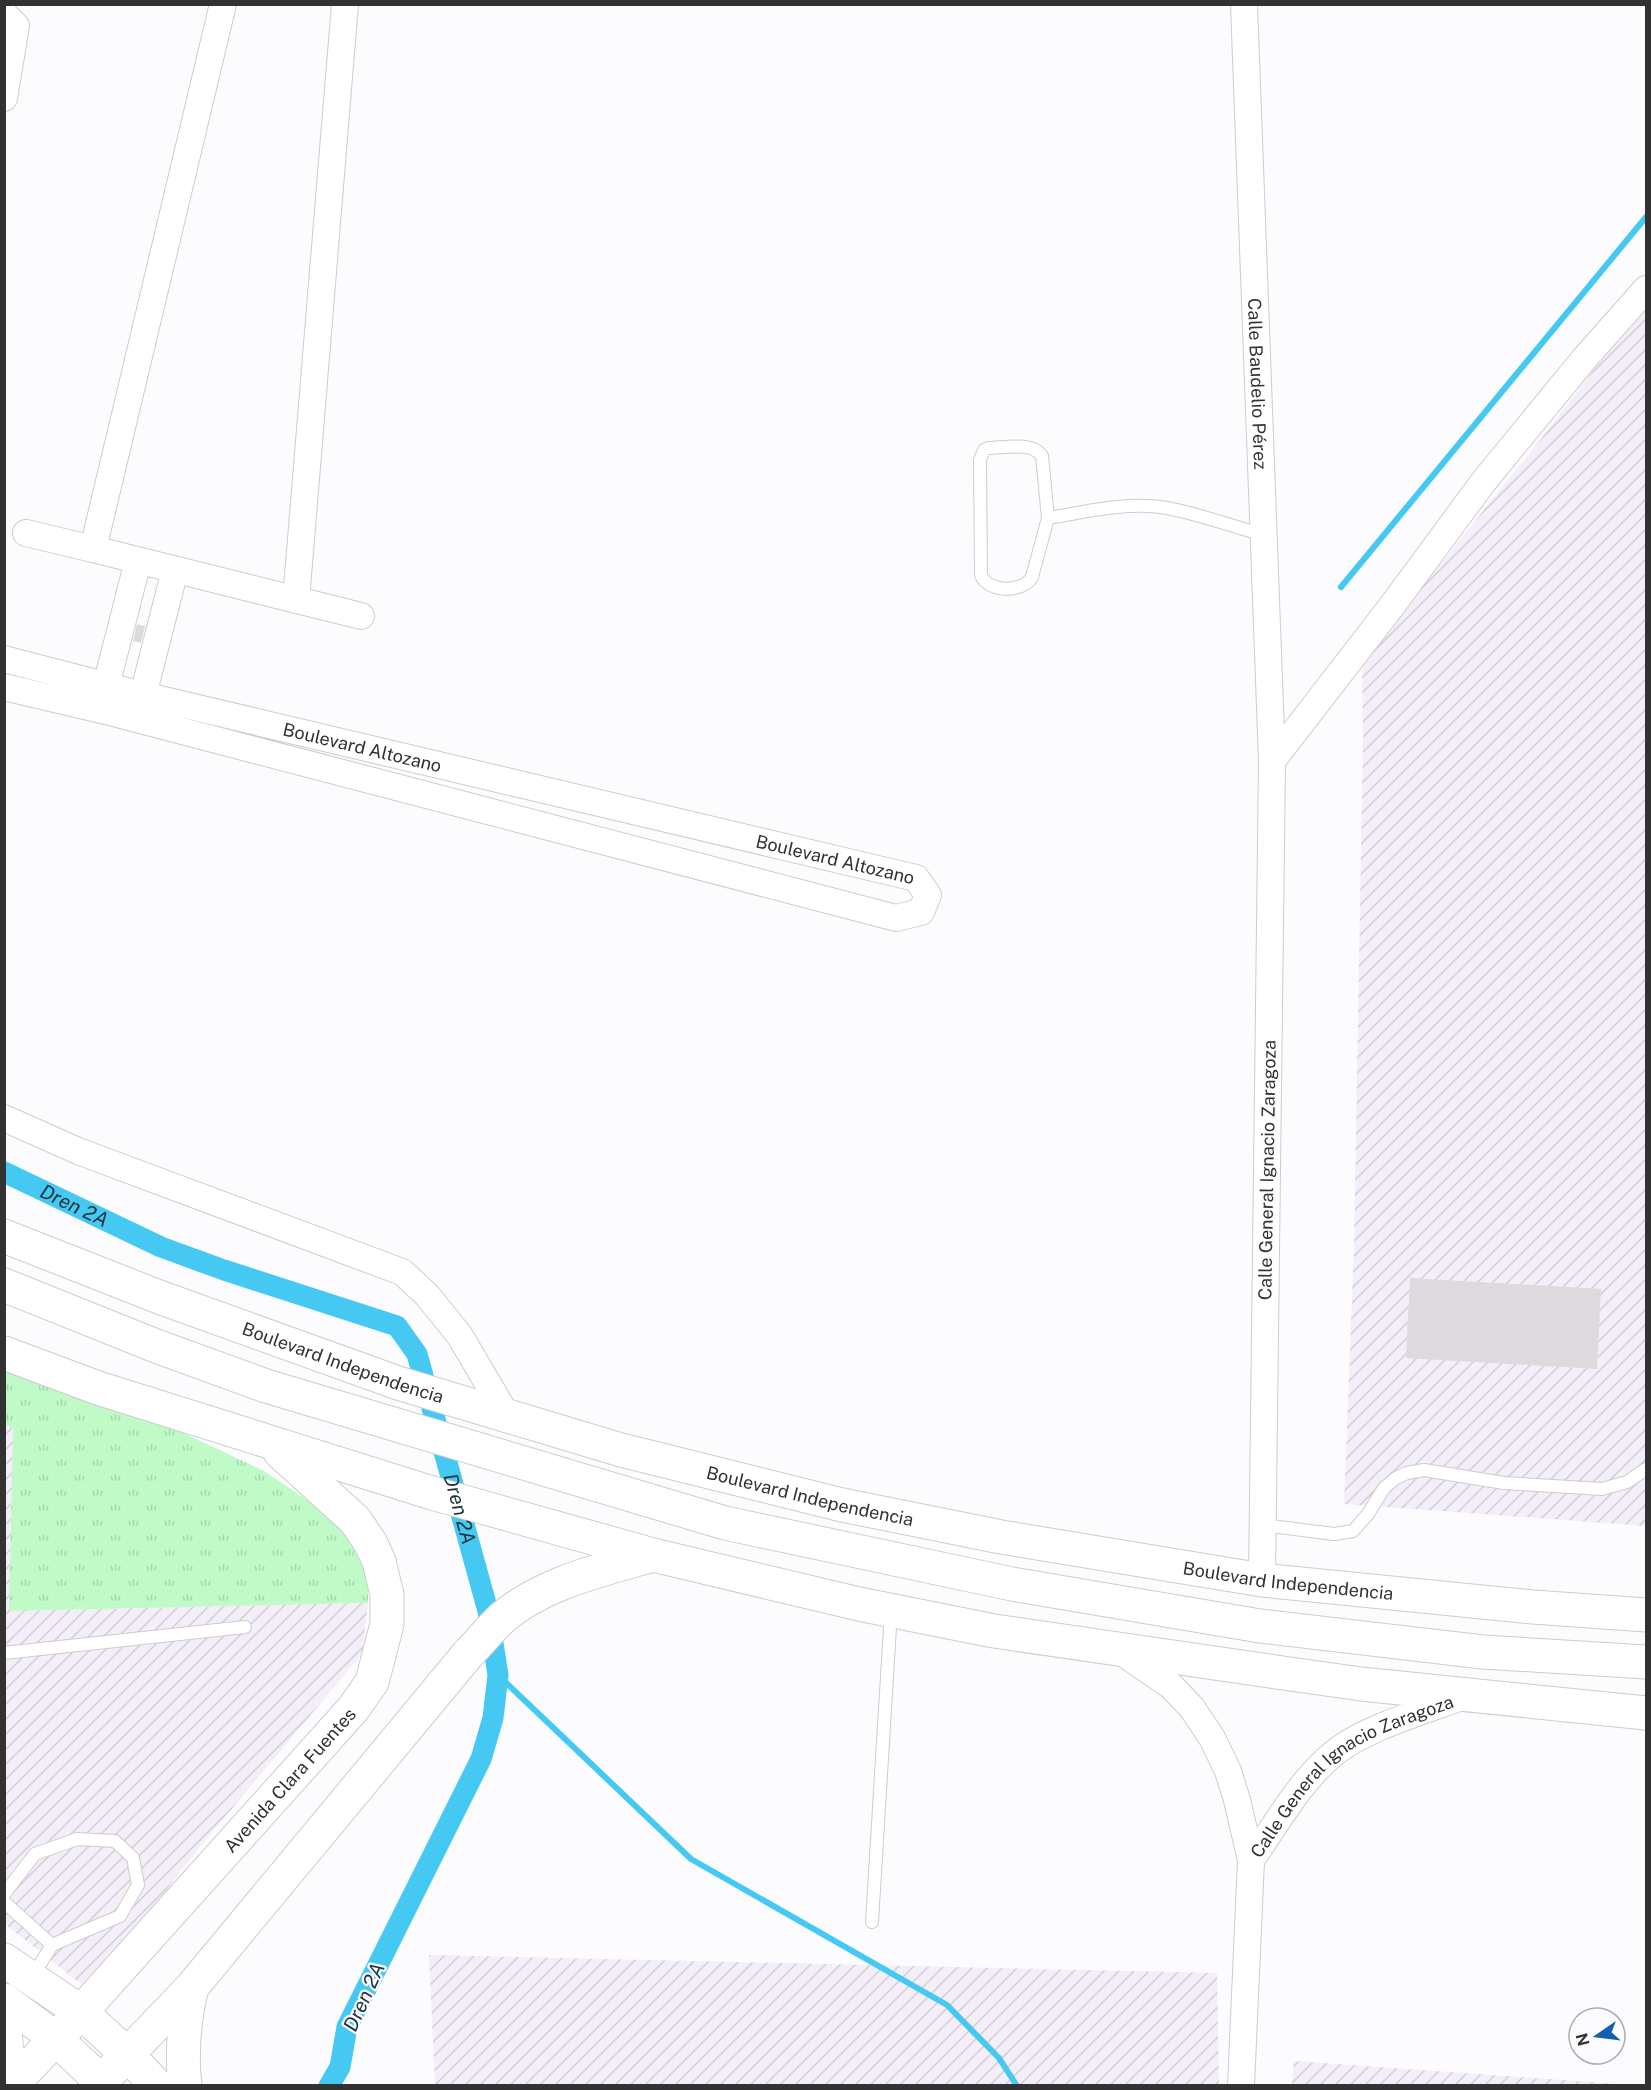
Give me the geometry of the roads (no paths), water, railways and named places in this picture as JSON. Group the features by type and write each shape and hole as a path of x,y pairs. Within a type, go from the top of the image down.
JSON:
{"main road":[{"name":"Boulevard Independencia","path":"4,1236 159,1297 398,1383 621,1450 842,1505 1001,1537 1262,1580 1533,1607 1647,1615"},
{"path":"4,1285 156,1346 266,1386 725,1523 1088,1599 1260,1626 1483,1652 1647,1662"},
{"path":"4,1353 98,1388 432,1493 653,1555 789,1588 994,1631 1118,1650 1361,1684 1647,1713"},
{"name":"Avenida Clara Fuentes","path":"11,2085 81,2012 353,1709 372,1682 387,1624 387,1595 379,1561 370,1542 355,1520 270,1443"},
{"path":"4,2000 55,2038 101,2084 192,1987 468,1654 503,1617 529,1599 572,1579 653,1555"},
{"path":"4,1960 81,2012 158,2085"},
{"path":"185,2085 183,2041 192,1987"},
{"path":"4,2025 9,2067 5,2085"}],"street":[{"path":"93,549 223,4"},
{"path":"296,600 345,4"},
{"name":"Calle Baudelio Pérez","path":"1244,4 1272,761"},
{"path":"4,14 16,26 4,98"},
{"path":"1272,761 1391,607 1484,481 1584,358 1647,289"},
{"path":"26,533 361,616"},
{"path":"106,686 138,561"},
{"path":"143,695 175,570"},
{"name":"Boulevard Altozano","path":"4,659 143,695 916,878 928,895 921,912 896,918 102,710 4,687"},
{"name":"Calle General Ignacio Zaragoza","path":"1262,1580 1272,761"},
{"path":"4,1118 78,1151 402,1272 427,1295 460,1336 507,1416"},
{"name":"Calle General Ignacio Zaragoza","path":"1118,1650 1171,1686 1192,1708 1212,1738 1228,1771 1251,1860"},
{"name":"Calle General Ignacio Zaragoza","path":"1251,1860 1308,1780 1334,1753 1371,1731 1467,1695"},
{"path":"1241,2085 1251,1860"}],"lane":[{"path":"1031,447 1039,452 1042,456 1048,518 1028,584 993,588 987,584 981,575 980,460 984,450 1031,447"},
{"path":"1048,518 1141,506 1166,508 1264,535"},
{"path":"1263,1525 1334,1534 1353,1531 1368,1514 1384,1488 1396,1478 1407,1473 1424,1470 1504,1483 1602,1489 1627,1482 1647,1469"},
{"path":"872,1922 891,1610"},
{"path":"4,1653 245,1627"},
{"path":"4,1894 35,1854 77,1839 115,1841 134,1858 138,1885 120,1916 52,1945 31,1978"},
{"path":"4,1902 52,1945"}],"waterway":[{"path":"1341,587 1646,217"},
{"name":"Dren 2A","path":"4,1172 161,1247 224,1270 397,1326 417,1354 488,1611 498,1675 493,1718 481,1759 347,2027 340,2067 329,2086"},
{"path":"498,1675 691,1859 947,2005 999,2058 1017,2086"}]}
